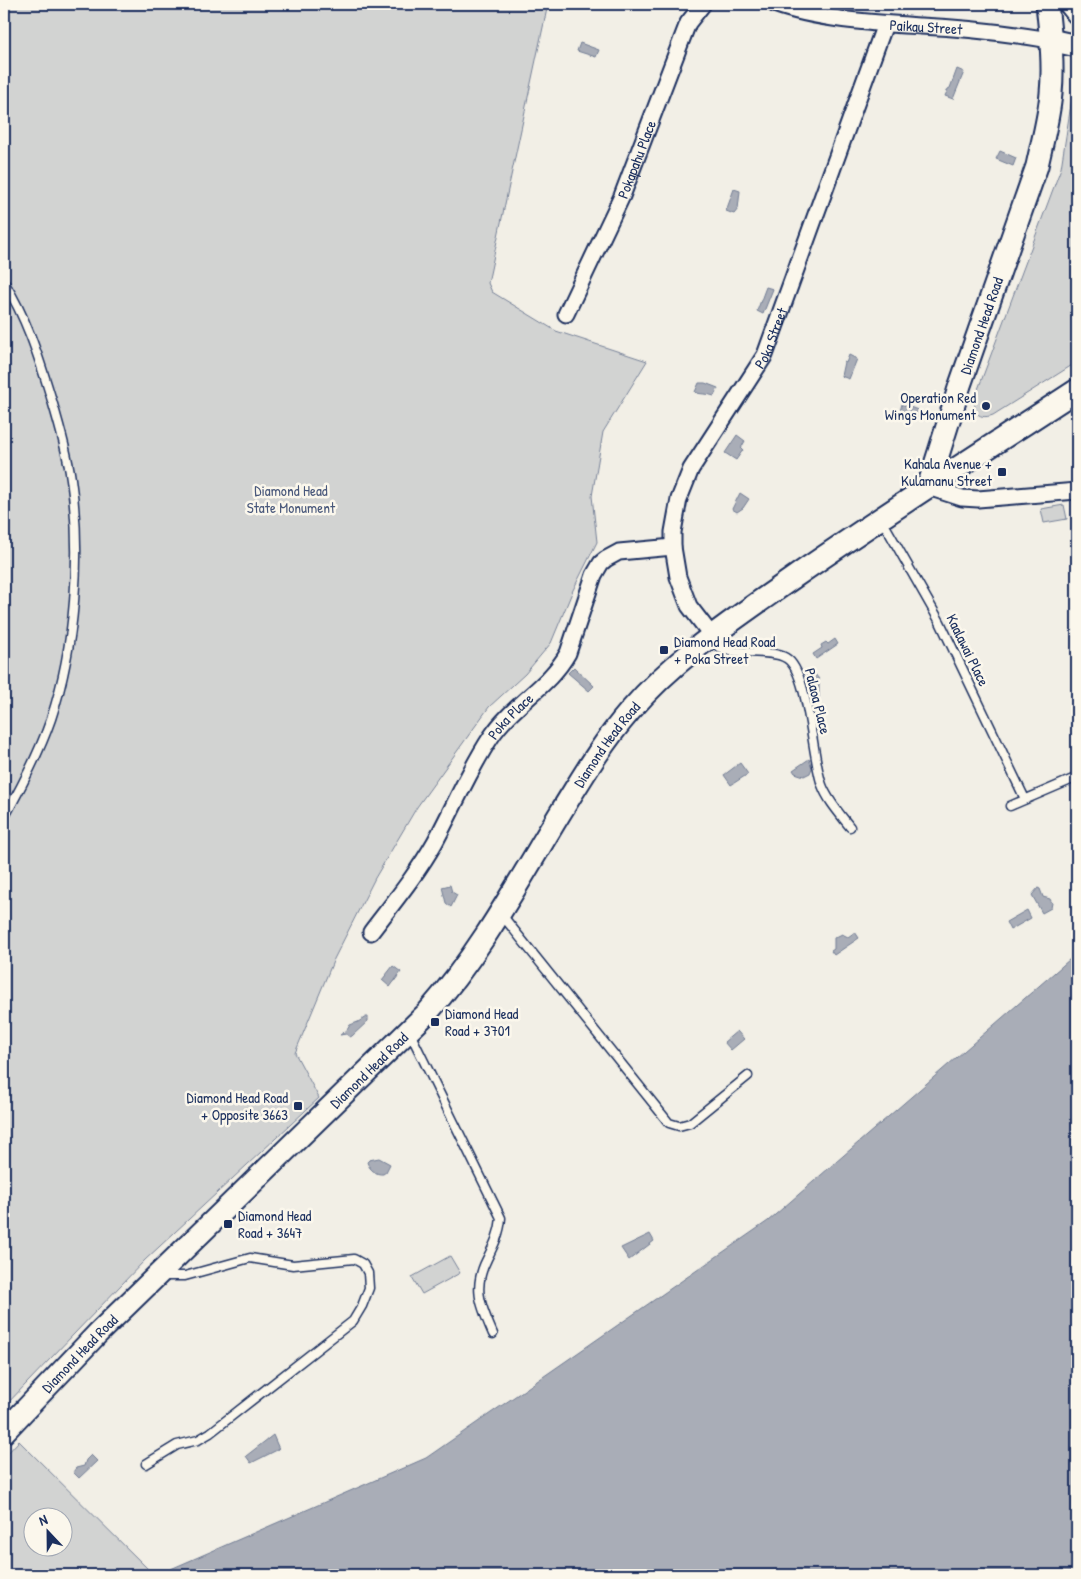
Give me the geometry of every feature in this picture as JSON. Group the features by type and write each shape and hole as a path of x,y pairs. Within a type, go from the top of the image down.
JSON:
{"street":[{"name":"Pokapahu Place","path":"566,314 622,196 688,23 702,4"},
{"name":"Paikau Street","path":"774,4 847,19 976,31 1050,40 1077,46"},
{"name":"Diamond Head Road","path":"4,1432 98,1333 427,1013 456,978 500,911 591,762 617,726 659,681 676,664 712,636 880,517 928,487 960,385 1037,166 1051,94 1052,66 1047,4"},
{"path":"1070,4 1077,13"},
{"name":"Poka Street","path":"712,636 686,599 678,577 673,547 675,515 684,483 691,468 765,355 885,24"},
{"path":"928,487 1077,390"},
{"path":"928,487 962,498 978,499 1077,490"},
{"name":"Poka Place","path":"371,932 424,861 490,738 505,720 556,672 562,663 568,653 594,575 601,563 606,558 619,552 673,547"}],"lane":[{"path":"4,282 13,296 34,343 55,410 71,478 76,535 74,601 66,664 51,719 31,768 4,818"},
{"name":"Kaalawai Place","path":"880,517 940,622 1025,799"},
{"name":"Palaoa Place","path":"712,636 719,647 725,650 782,656 793,663 798,673 810,720 822,788 850,827"},
{"path":"1010,806 1073,778"},
{"path":"500,911 669,1123 680,1126 690,1123 748,1076"},
{"path":"409,1031 501,1218 501,1230 484,1264 479,1285 480,1303 493,1334"},
{"path":"146,1464 177,1445 198,1440 210,1433 353,1321 362,1306 369,1288 368,1273 363,1264 354,1259 292,1265 250,1258 184,1276 156,1276"}],"green space":[{"name":"Diamond Head State Monument","path":"4,4 548,4 488,283 492,292 556,331 647,361 603,432 592,496 597,542 573,590 551,643 525,674 489,707 417,807 375,878 334,959 295,1053 319,1098 145,1260 4,1407"},
{"path":"1077,81 1077,362 993,415 978,415 975,411 974,400 1061,168 1074,85"},
{"path":"1064,505 1067,519 1044,523 1041,509"},
{"path":"450,1256 460,1273 422,1294 412,1277"},
{"path":"19,1441 154,1575 4,1575 4,1457"}],"shaded area":[{"path":"580,43 599,50 596,57 577,51"},
{"path":"957,69 964,72 953,99 945,96"},
{"path":"1000,151 1016,158 1013,166 996,159"},
{"path":"734,189 740,191 738,209 734,214 726,211"},
{"path":"766,287 773,289 763,314 757,311"},
{"path":"849,355 857,359 849,379 841,376 844,362 846,363"},
{"path":"699,383 705,383 718,388 714,396 695,392"},
{"path":"902,404 923,412 921,419 900,411"},
{"path":"737,435 745,441 741,448 743,450 736,460 725,453"},
{"path":"740,493 749,499 743,508 737,512 732,509"},
{"path":"835,639 838,644 816,659 813,654 822,648 821,645 826,642 828,644"},
{"path":"574,667 594,686 589,691 568,673"},
{"path":"813,672 819,679 819,699 816,701 807,675"},
{"path":"809,759 812,768 810,773 804,776 795,773 793,770"},
{"path":"740,763 748,774 731,785 724,775"},
{"path":"450,885 452,892 457,895 451,907 446,903 442,887"},
{"path":"1038,888 1043,897 1050,899 1052,903 1051,908 1042,913 1032,895"},
{"path":"1027,910 1031,918 1010,930 1006,922"},
{"path":"855,932 859,938 834,955 831,951 834,949 834,938 842,934 848,937"},
{"path":"1077,953 1077,1575 157,1575 426,1458 768,1221"},
{"path":"393,966 401,972 390,987 382,980"},
{"path":"368,1017 368,1021 352,1036 340,1035 350,1025"},
{"path":"737,1031 744,1039 731,1050 724,1042"},
{"path":"379,1158 390,1164 383,1174 373,1171 367,1162"},
{"path":"650,1234 654,1241 629,1260 621,1248"},
{"path":"273,1435 279,1449 251,1463 246,1456"},
{"path":"91,1455 97,1461 79,1478 73,1472 76,1468 84,1466 86,1460"}],"place":[{"name":"Operation Red Wings Monument","path":"986,406"},
{"name":"Kahala Avenue + Kulamanu Street","path":"1002,472"},
{"name":"Diamond Head Road + Poka Street","path":"664,650"},
{"name":"Diamond Head Road + 3701","path":"435,1022"},
{"name":"Diamond Head Road + Opposite 3663","path":"298,1106"},
{"name":"Diamond Head Road + 3647","path":"228,1224"}]}
